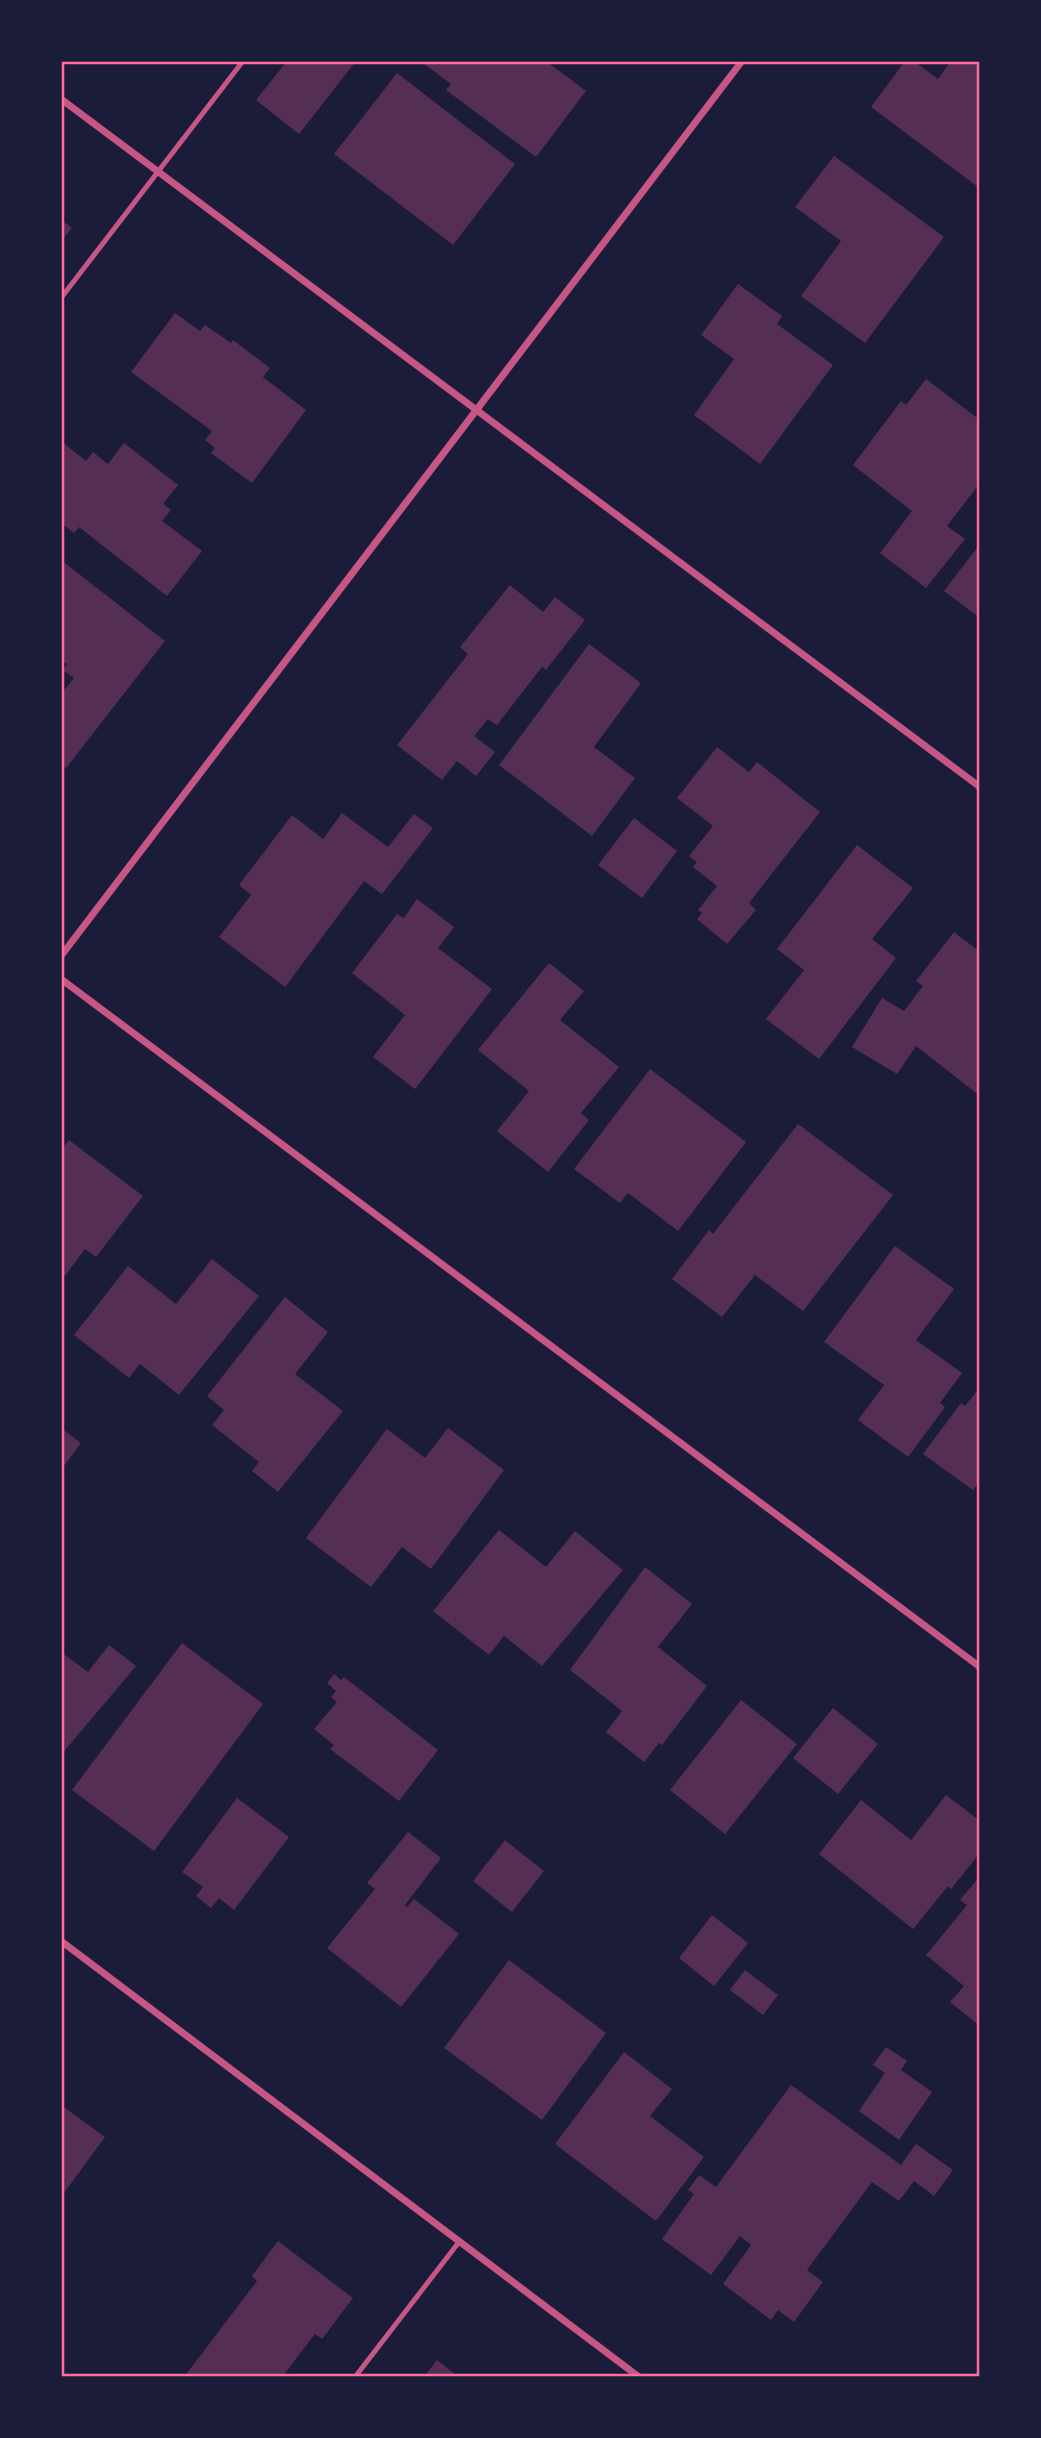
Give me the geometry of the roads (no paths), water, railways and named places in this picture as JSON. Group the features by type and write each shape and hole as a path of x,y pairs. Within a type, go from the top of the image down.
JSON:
{"street":[{"path":"61,956 742,61"},
{"path":"61,99 980,787"},
{"path":"61,979 980,1667"},
{"path":"61,1941 639,2377"}],"lane":[{"path":"61,298 243,61"},
{"path":"355,2377 459,2242"}]}
